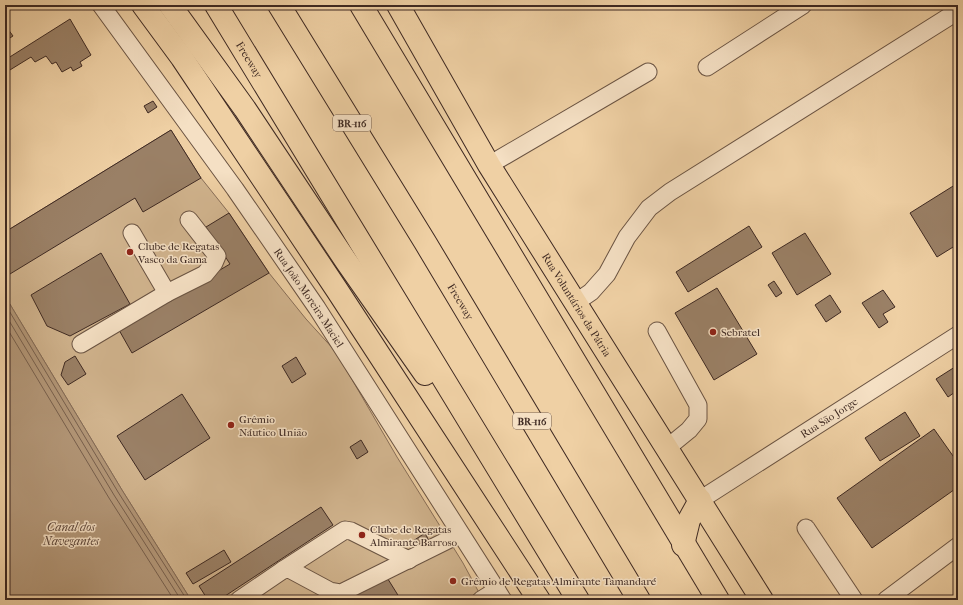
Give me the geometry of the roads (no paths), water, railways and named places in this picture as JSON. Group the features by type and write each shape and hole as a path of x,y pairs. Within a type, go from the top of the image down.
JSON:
{"main road":[{"path":"143,5 182,58 337,290 539,600"},
{"path":"170,5 245,109 346,261 450,411 482,441"},
{"name":"Freeway","path":"216,5 578,600"},
{"name":"Freeway","path":"279,5 425,242 639,600"},
{"path":"361,5 683,545 718,600"},
{"name":"Rua Voluntários da Pátria","path":"398,5 489,165 762,600"},
{"path":"683,545 688,520 700,500"}],"street":[{"name":"Rua João Moreira Maciel","path":"101,5 235,189 317,308 500,595"},
{"path":"707,67 803,5"},
{"path":"575,303 591,292 607,274 627,237 648,208 670,192 958,11"},
{"path":"489,165 648,72"},
{"path":"81,344 167,293 205,274 214,263 217,256 189,220"},
{"path":"132,233 167,293"},
{"path":"657,331 698,405 698,419 689,430 667,448"},
{"name":"Rua São Jorge","path":"700,500 958,335"},
{"path":"806,528 854,600"},
{"path":"239,600 342,532 348,530 409,560"},
{"path":"283,570 289,569 330,591 341,593 460,534"},
{"path":"886,600 958,546"},
{"path":"481,600 500,595"}],"water":[{"name":"Canal dos Navegantes","path":"5,296 122,490 191,600 5,600"}],"place":[{"name":"Clube de Regatas Vasco da Gama","path":"130,252"},
{"name":"Sebratel","path":"713,332"},
{"name":"Grêmio Náutico União","path":"231,425"},
{"name":"Clube de Regatas Almirante Barroso","path":"362,535"},
{"name":"Grêmio de Regatas Almirante Tamandaré","path":"453,581"}]}
